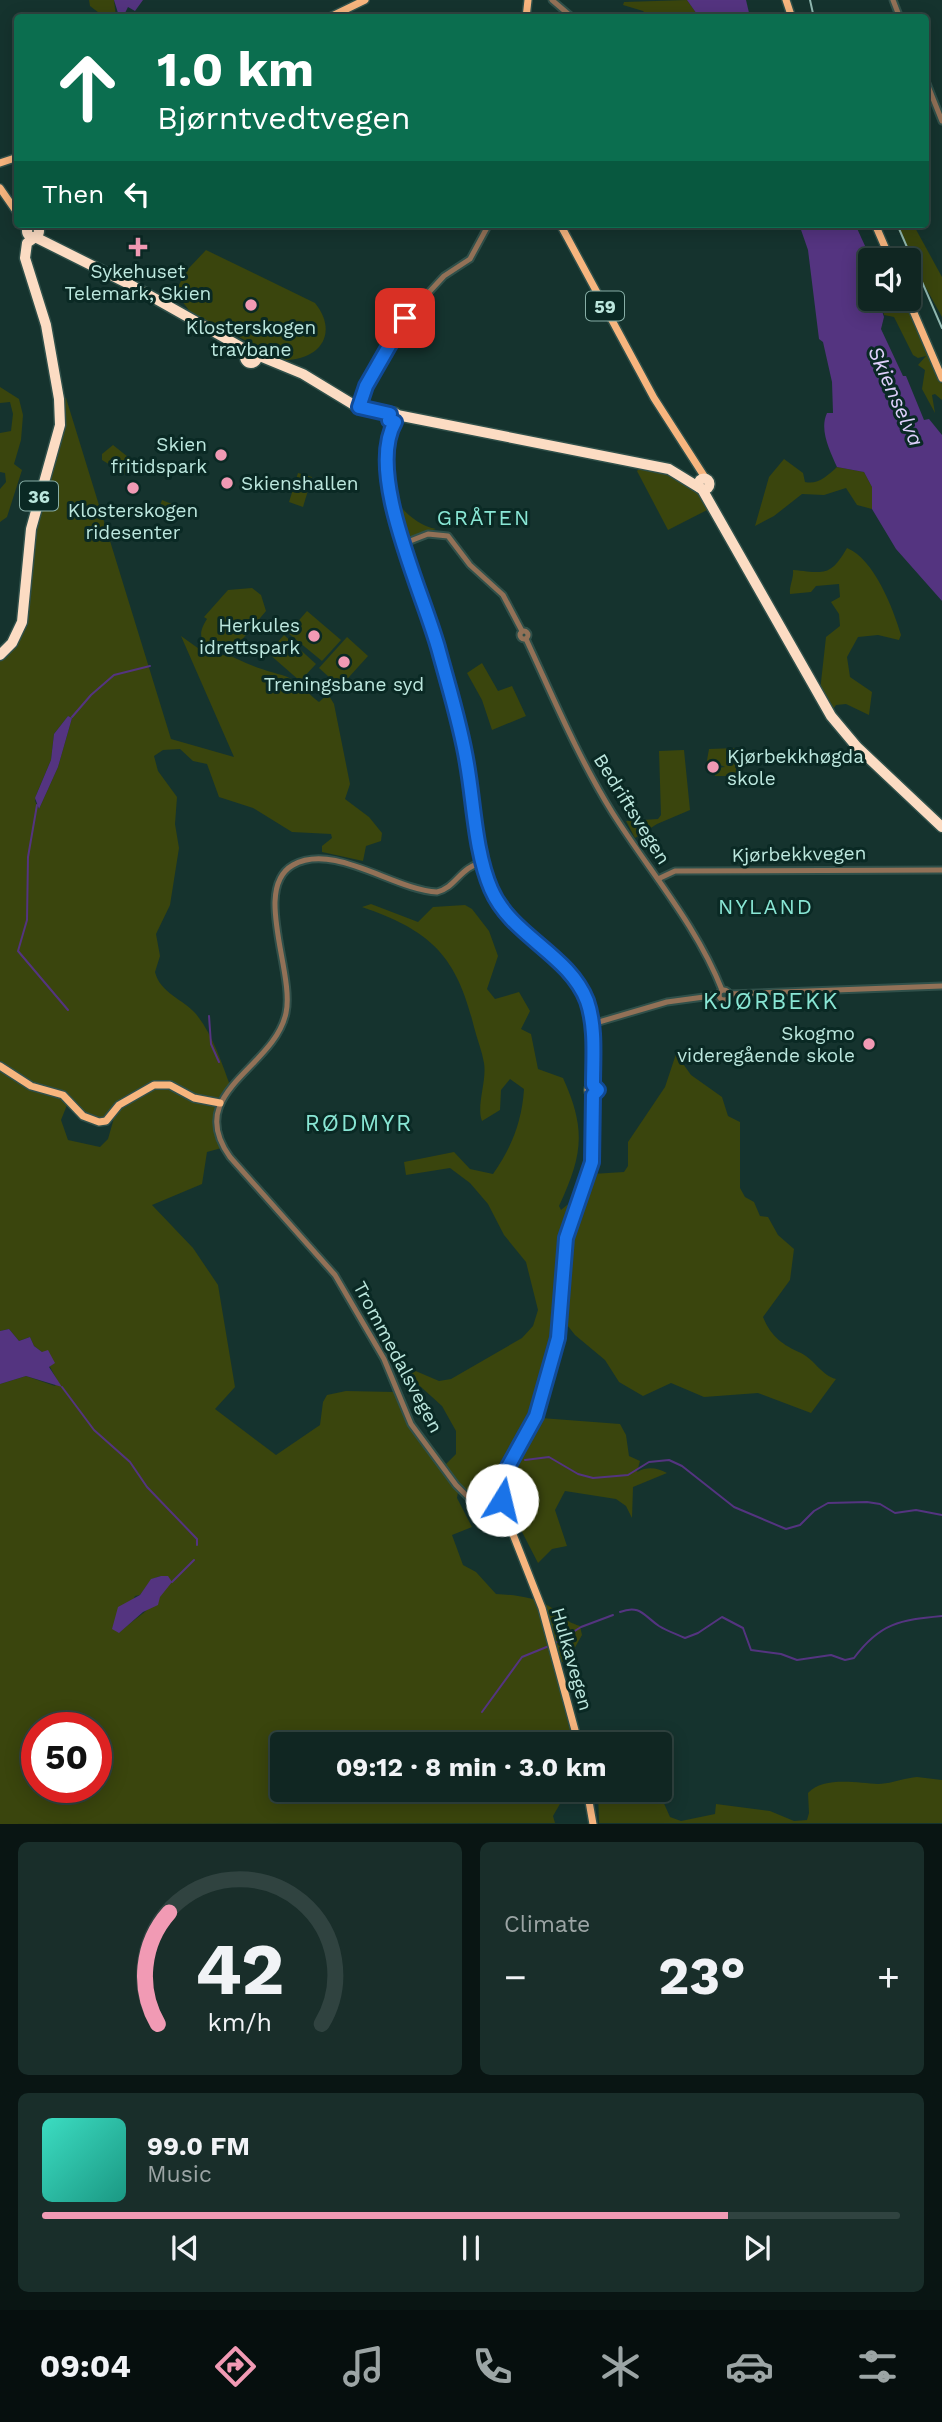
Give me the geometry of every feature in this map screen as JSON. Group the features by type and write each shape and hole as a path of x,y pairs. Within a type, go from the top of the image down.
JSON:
{"highway":[{"name":"36","path":"0,655 12,643 22,622 31,529 60,425 56,377 37,293 22,257 31,230 186,315 251,356 299,373 357,405 393,418 671,470 701,484 801,669 848,738 942,829"}],"main road":[{"path":"333,14 359,0"},
{"path":"335,14 365,0"},
{"path":"0,191 14,210"},
{"name":"59","path":"562,228 649,388 691,456 701,484"},
{"path":"877,228 885,248"},
{"path":"913,311 942,378"},
{"path":"393,418 389,438 387,485 430,619 461,735 484,862 499,904 516,925 573,978 586,999 592,1024 593,1085 598,1090 593,1095 592,1162 566,1238 558,1338 536,1416 504,1474 502,1504"},
{"path":"0,1066 31,1086 65,1096 83,1116 99,1122 106,1121 121,1103 154,1085 170,1085 194,1098 220,1103"},
{"name":"Hulkavegen","path":"502,1504 533,1583 575,1732"},
{"path":"589,1802 593,1824"}],"street":[{"path":"554,1 569,14"},
{"path":"929,88 942,121"},
{"path":"357,405 405,318 444,276 470,259 487,228"},
{"name":"Bedriftsvegen","path":"405,543 428,534 448,536 470,565 503,595 522,631 520,637 526,639 583,761 613,813 690,927 720,992"},
{"path":"220,1103 230,1085 267,1051 285,1016 288,986 274,897 278,881 288,869 302,862 328,860 437,892 449,887 468,866 484,862"},
{"name":"Kjørbekkvegen","path":"658,879 675,871 942,870"},
{"path":"592,1024 667,1002 720,992 724,999 729,994 942,986"},
{"name":"Trommedalsvegen","path":"220,1103 218,1129 225,1150 335,1275 384,1359 414,1429 468,1498 483,1506 502,1504"}],"green space":[{"path":"89,0 114,0 116,14 100,14 90,6"},
{"path":"687,0 697,14 646,14 623,5 624,2"},
{"path":"898,228 915,228 942,277 942,317 921,279 921,248 906,248"},
{"name":"Klosterskogen travbane","path":"206,250 315,303 325,325 322,343 307,355 284,360 191,313 177,288 189,268"},
{"path":"884,311 911,311 942,384 942,400 935,394 932,395 935,413 922,389 925,370 918,365 926,356 918,358 913,355 894,317 884,315"},
{"path":"0,387 19,399 23,415 21,440 14,464 22,470 7,517 0,522 0,489 6,482 5,473 0,472 0,433 11,431 13,414 10,402 0,403"},
{"path":"66,398 171,739 234,757 181,636 209,656 227,655 210,647 202,639 202,628 207,619 204,617 228,590 252,588 261,595 266,611 229,655 287,677 319,702 328,694 334,704 350,784 345,799 369,817 382,833 381,841 366,846 363,861 322,852 322,846 332,838 331,834 292,832 253,808 219,797 207,764 193,761 180,749 163,750 154,756 158,771 177,797 175,824 179,848 170,905 156,934 160,956 155,972 162,985 202,1022 231,1088 220,1117 225,1147 207,1152 202,1184 152,1205 193,1248 218,1285 235,1387 215,1409 276,1455 320,1425 323,1402 327,1395 346,1391 394,1392 408,1423 441,1469 456,1454 456,1431 442,1406 400,1368 404,1366 439,1381 451,1379 522,1338 533,1326 538,1310 526,1262 504,1235 488,1204 470,1183 450,1168 406,1175 404,1162 454,1152 470,1169 493,1174 515,1133 524,1089 510,1079 501,1090 500,1110 482,1121 480,1108 484,1063 459,982 450,965 424,937 407,926 362,907 371,904 418,922 433,907 465,905 472,909 489,931 498,956 487,989 495,999 519,992 530,1011 521,1029 531,1034 538,1069 563,1078 576,1113 579,1143 577,1158 559,1206 561,1210 584,1191 592,1174 624,1172 628,1166 628,1142 665,1087 676,1054 691,1075 722,1097 728,1116 740,1122 740,1188 745,1197 754,1202 760,1216 768,1217 778,1235 794,1249 790,1280 763,1317 778,1339 836,1379 811,1413 758,1393 704,1397 671,1383 643,1396 619,1382 605,1360 575,1335 564,1321 541,1418 620,1424 626,1435 629,1456 640,1461 637,1472 652,1468 667,1473 633,1487 632,1518 626,1506 616,1499 565,1491 555,1510 567,1546 552,1549 538,1563 501,1491 485,1500 458,1492 457,1498 472,1527 452,1535 463,1565 476,1572 496,1594 539,1601 580,1626 582,1635 569,1658 554,1667 571,1732 270,1732 270,1802 561,1802 553,1816 555,1823 0,1824 0,1384 26,1376 55,1386 57,1380 42,1352 34,1346 30,1337 19,1341 9,1329 0,1331 0,652 16,632 26,551 55,445 58,400","holes":["68,716 72,718 58,767 39,809 35,801 51,760 54,734","67,1105 99,1123 114,1118 108,1139 100,1147 68,1140 61,1120","161,1576 152,1604 119,1633 135,1596 140,1595 152,1579"]},
{"path":"113,445 133,461 125,474 102,460 102,454"},
{"path":"784,459 803,473 805,482 810,483 818,481 837,467 864,472 872,487 872,509 857,505 846,488 824,495 802,494 774,516 755,526 769,477"},
{"path":"640,468 681,478 696,489 711,508 668,530 637,471"},
{"path":"298,473 312,477 303,507 289,502"},
{"path":"391,494 410,516 436,529 412,537 405,536"},
{"path":"162,500 184,509 180,519 159,509"},
{"path":"847,548 866,562 874,573 888,599 901,635 899,640 878,635 858,637 847,657 850,677 872,692 869,715 846,704 836,705 832,711 824,700 826,694 820,691 826,637 840,626 839,614 831,602 840,597 839,584 816,586 811,592 790,594 793,570 826,571 836,564"},
{"name":"Herkules idrettspark","path":"307,611 341,640 322,661 288,633"},
{"path":"284,635 316,664 300,681 268,653"},
{"name":"Treningsbane syd","path":"347,637 368,656 340,687 319,668"},
{"path":"482,663 498,691 512,686 526,716 492,730 482,700 467,673"},
{"path":"737,748 740,776 715,776 715,768 725,767 718,764 706,766 709,749"},
{"path":"684,750 690,810 657,824 635,838 626,821 658,819 661,815 659,751"},
{"path":"917,1777 942,1780 942,1823 599,1823 598,1802 663,1802 670,1817 681,1821 715,1814 716,1804 770,1811 794,1821 807,1820 808,1793 822,1784 883,1784"}],"water":[{"path":"114,0 143,0 135,11 128,7 124,14 118,13"},
{"path":"687,0 746,0 749,14 697,14"},
{"name":"Skienselva","path":"800,228 857,228 866,248 858,248 858,311 882,311 884,317 881,329 903,376 906,376 924,420 929,419 942,435 942,601 896,549 872,509 872,487 864,472 837,467 824,426 827,413 833,413 832,382 823,342 819,339 808,250"},
{"path":"68,716 72,718 58,767 39,809 35,798 51,760 54,734"},
{"path":"9,1329 19,1341 30,1337 34,1346 42,1352 48,1350 55,1363 49,1367 62,1387 26,1376 0,1384 0,1331"},
{"path":"168,1576 172,1582 160,1597 158,1605 143,1612 119,1633 112,1629 118,1607 140,1595 151,1579"}],"waterway":[{"path":"72,717 91,695 114,675 150,666"},
{"path":"37,805 28,857 27,920 18,951 68,1010"},
{"path":"209,1016 211,1044 219,1062"},
{"path":"62,1387 94,1430 130,1462 147,1487 197,1539 197,1545"},
{"path":"525,1460 549,1457 578,1474 593,1478 628,1475 649,1462 669,1460 682,1466 734,1507 786,1529 800,1525 814,1511 828,1503 867,1502 880,1504 895,1513 916,1510 942,1515"},
{"path":"172,1582 194,1560"},
{"path":"620,1612 637,1610 662,1628 685,1638 722,1617 743,1628 751,1650 781,1654 797,1660 831,1655 845,1660 854,1658 873,1637 892,1625 942,1616"},
{"path":"554,1644 581,1627 613,1615"},
{"path":"482,1712 522,1657 549,1646"}],"railway":[{"path":"810,0 813,14"},
{"path":"899,228 942,328"}],"place":[{"name":"Sykehuset Telemark, Skien","path":"138,247"},
{"name":"Klosterskogen travbane","path":"251,305"},
{"name":"Skien fritidspark","path":"221,455"},
{"name":"Skienshallen","path":"227,483"},
{"name":"Klosterskogen ridesenter","path":"133,488"},
{"name":"Herkules idrettspark","path":"314,636"},
{"name":"Treningsbane syd","path":"344,662"},
{"name":"Kjørbekkhøgda skole","path":"713,767"},
{"name":"Skogmo videregående skole","path":"869,1044"}],"district":[{"name":"GRÅTEN","path":"484,517"},
{"name":"NYLAND","path":"766,906"},
{"name":"KJØRBEKK","path":"771,1001"},
{"name":"RØDMYR","path":"359,1123"}],"route":[{"path":"405,318 366,386 359,407 390,414 389,420 395,422 387,451 388,491 430,619 461,735 489,883 509,918 565,968 582,990 592,1024 593,1085 598,1090 597,1094 593,1095 591,1169 569,1225 565,1245 562,1319 558,1338 536,1416 504,1474 502,1500"}]}
